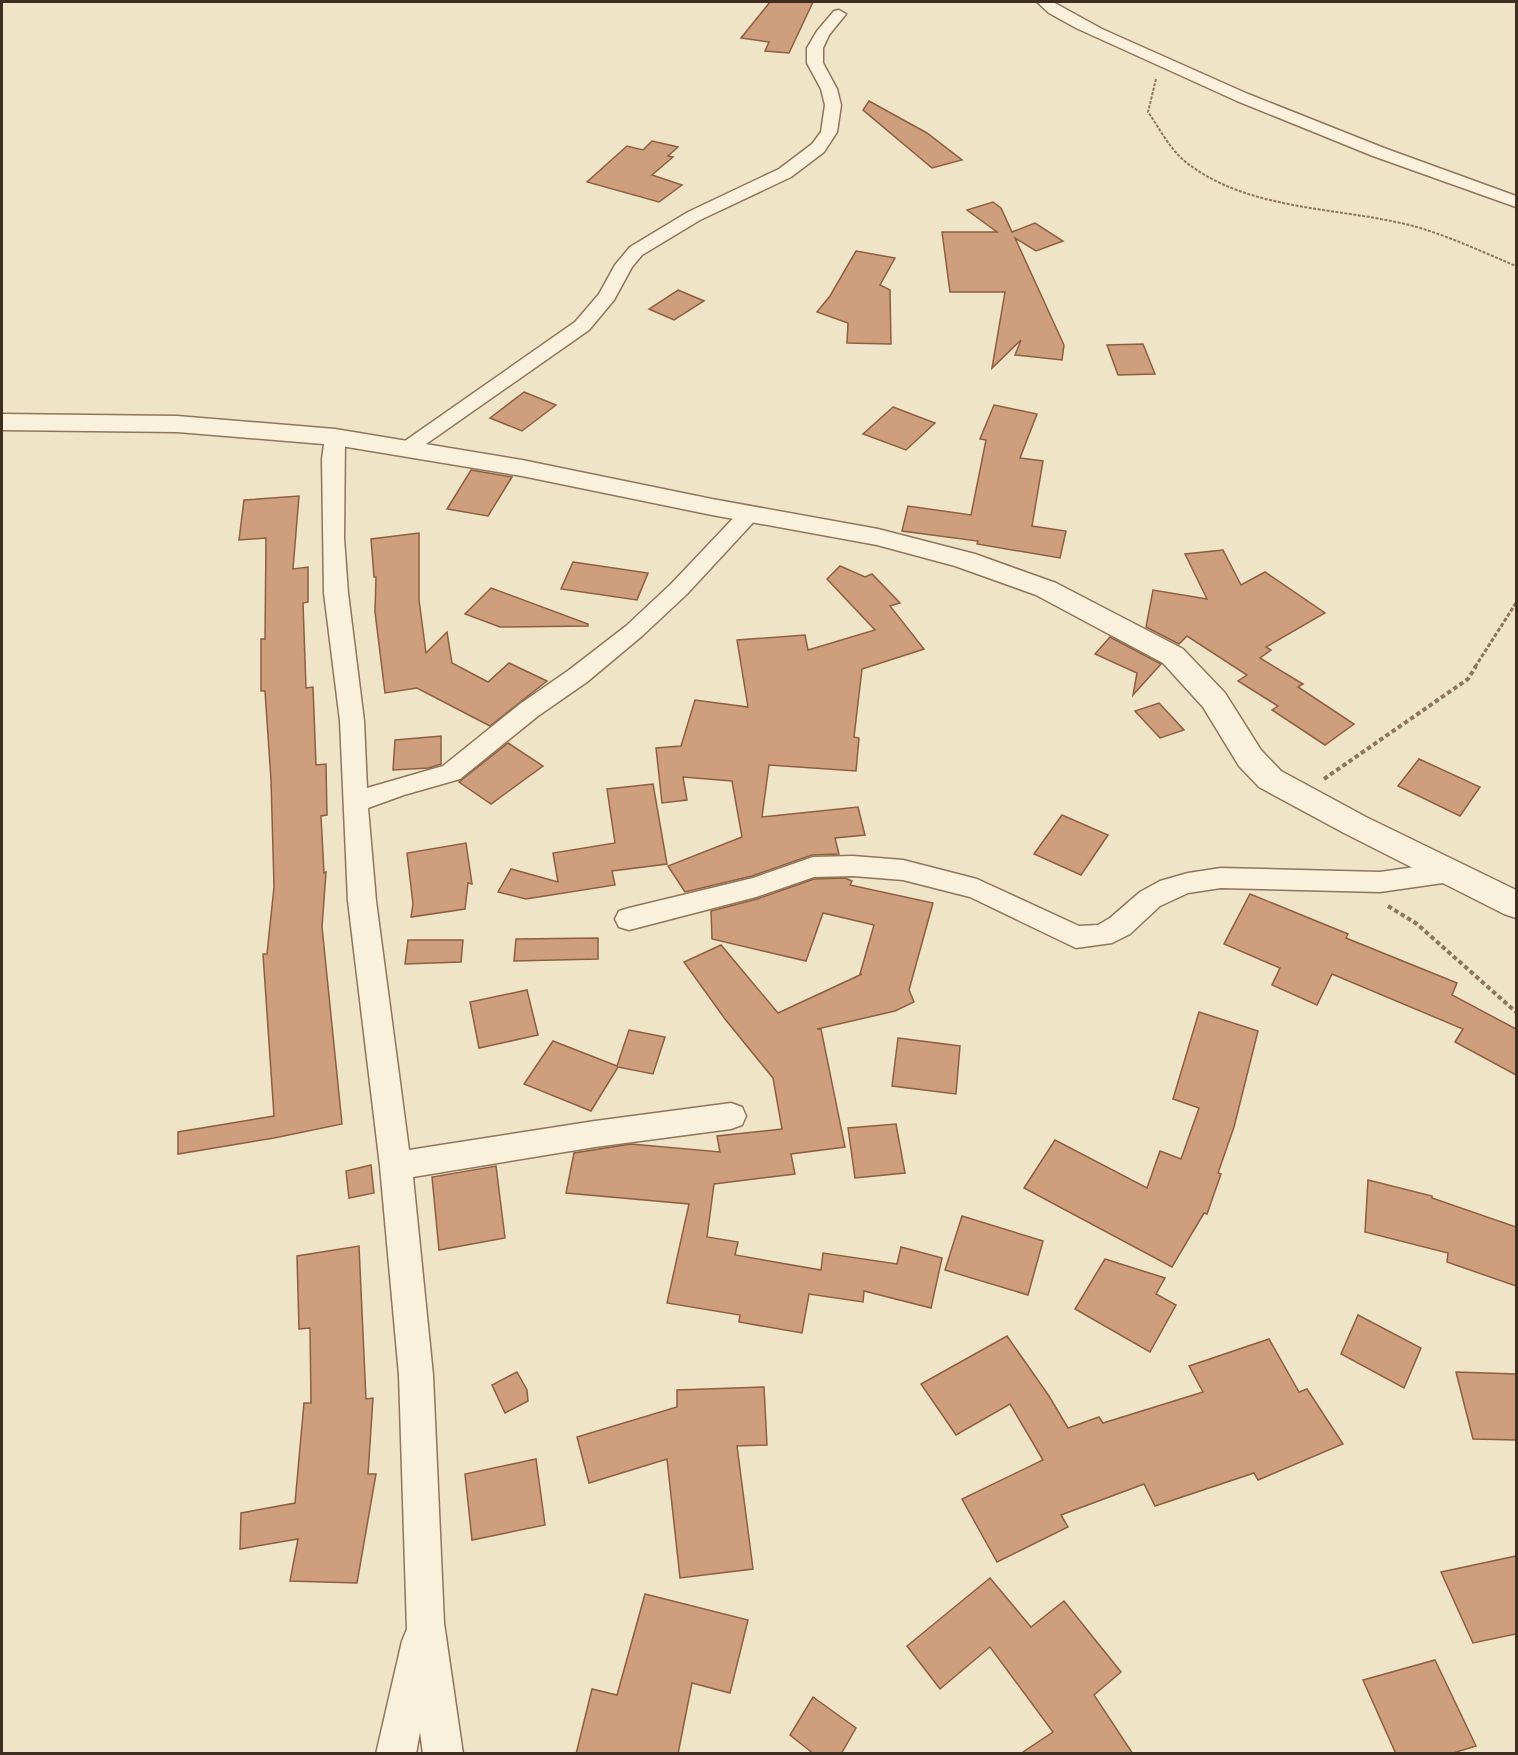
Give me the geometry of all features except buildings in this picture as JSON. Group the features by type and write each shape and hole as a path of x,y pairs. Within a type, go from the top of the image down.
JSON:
{"street":[{"path":"1044,2 1079,22 1153,57 1301,123 1516,202"},
{"path":"409,447 582,326 607,296 624,265 636,251 694,216 785,173 818,148 829,132 833,105 829,89 815,63 815,48 822,34 839,14"},
{"path":"2,422 177,424 335,437 409,447 878,537 999,571 1046,589 1173,656 1214,700 1250,758 1270,779 1299,796 1516,905"},
{"path":"335,437 333,538 336,593 352,721 355,803 372,992 396,1166 416,1375 425,1623 443,1754"},
{"path":"355,803 398,787 451,773 529,710 578,676 634,631 679,589 750,514"},
{"path":"629,919 756,887 813,867 853,866 903,870 977,890 1076,937 1102,935 1120,926 1150,898 1170,888 1188,883 1221,878 1380,882 1450,872"},
{"path":"396,1166 595,1134 731,1116"},
{"path":"396,1754 425,1623"}],"path":[{"path":"1153,57 1158,70 1148,112 1185,161 1220,183 1284,203 1394,221 1448,238 1516,266"},
{"path":"1299,796 1468,679 1516,603"},
{"path":"1380,882 1389,906 1417,924 1516,1012"}]}
